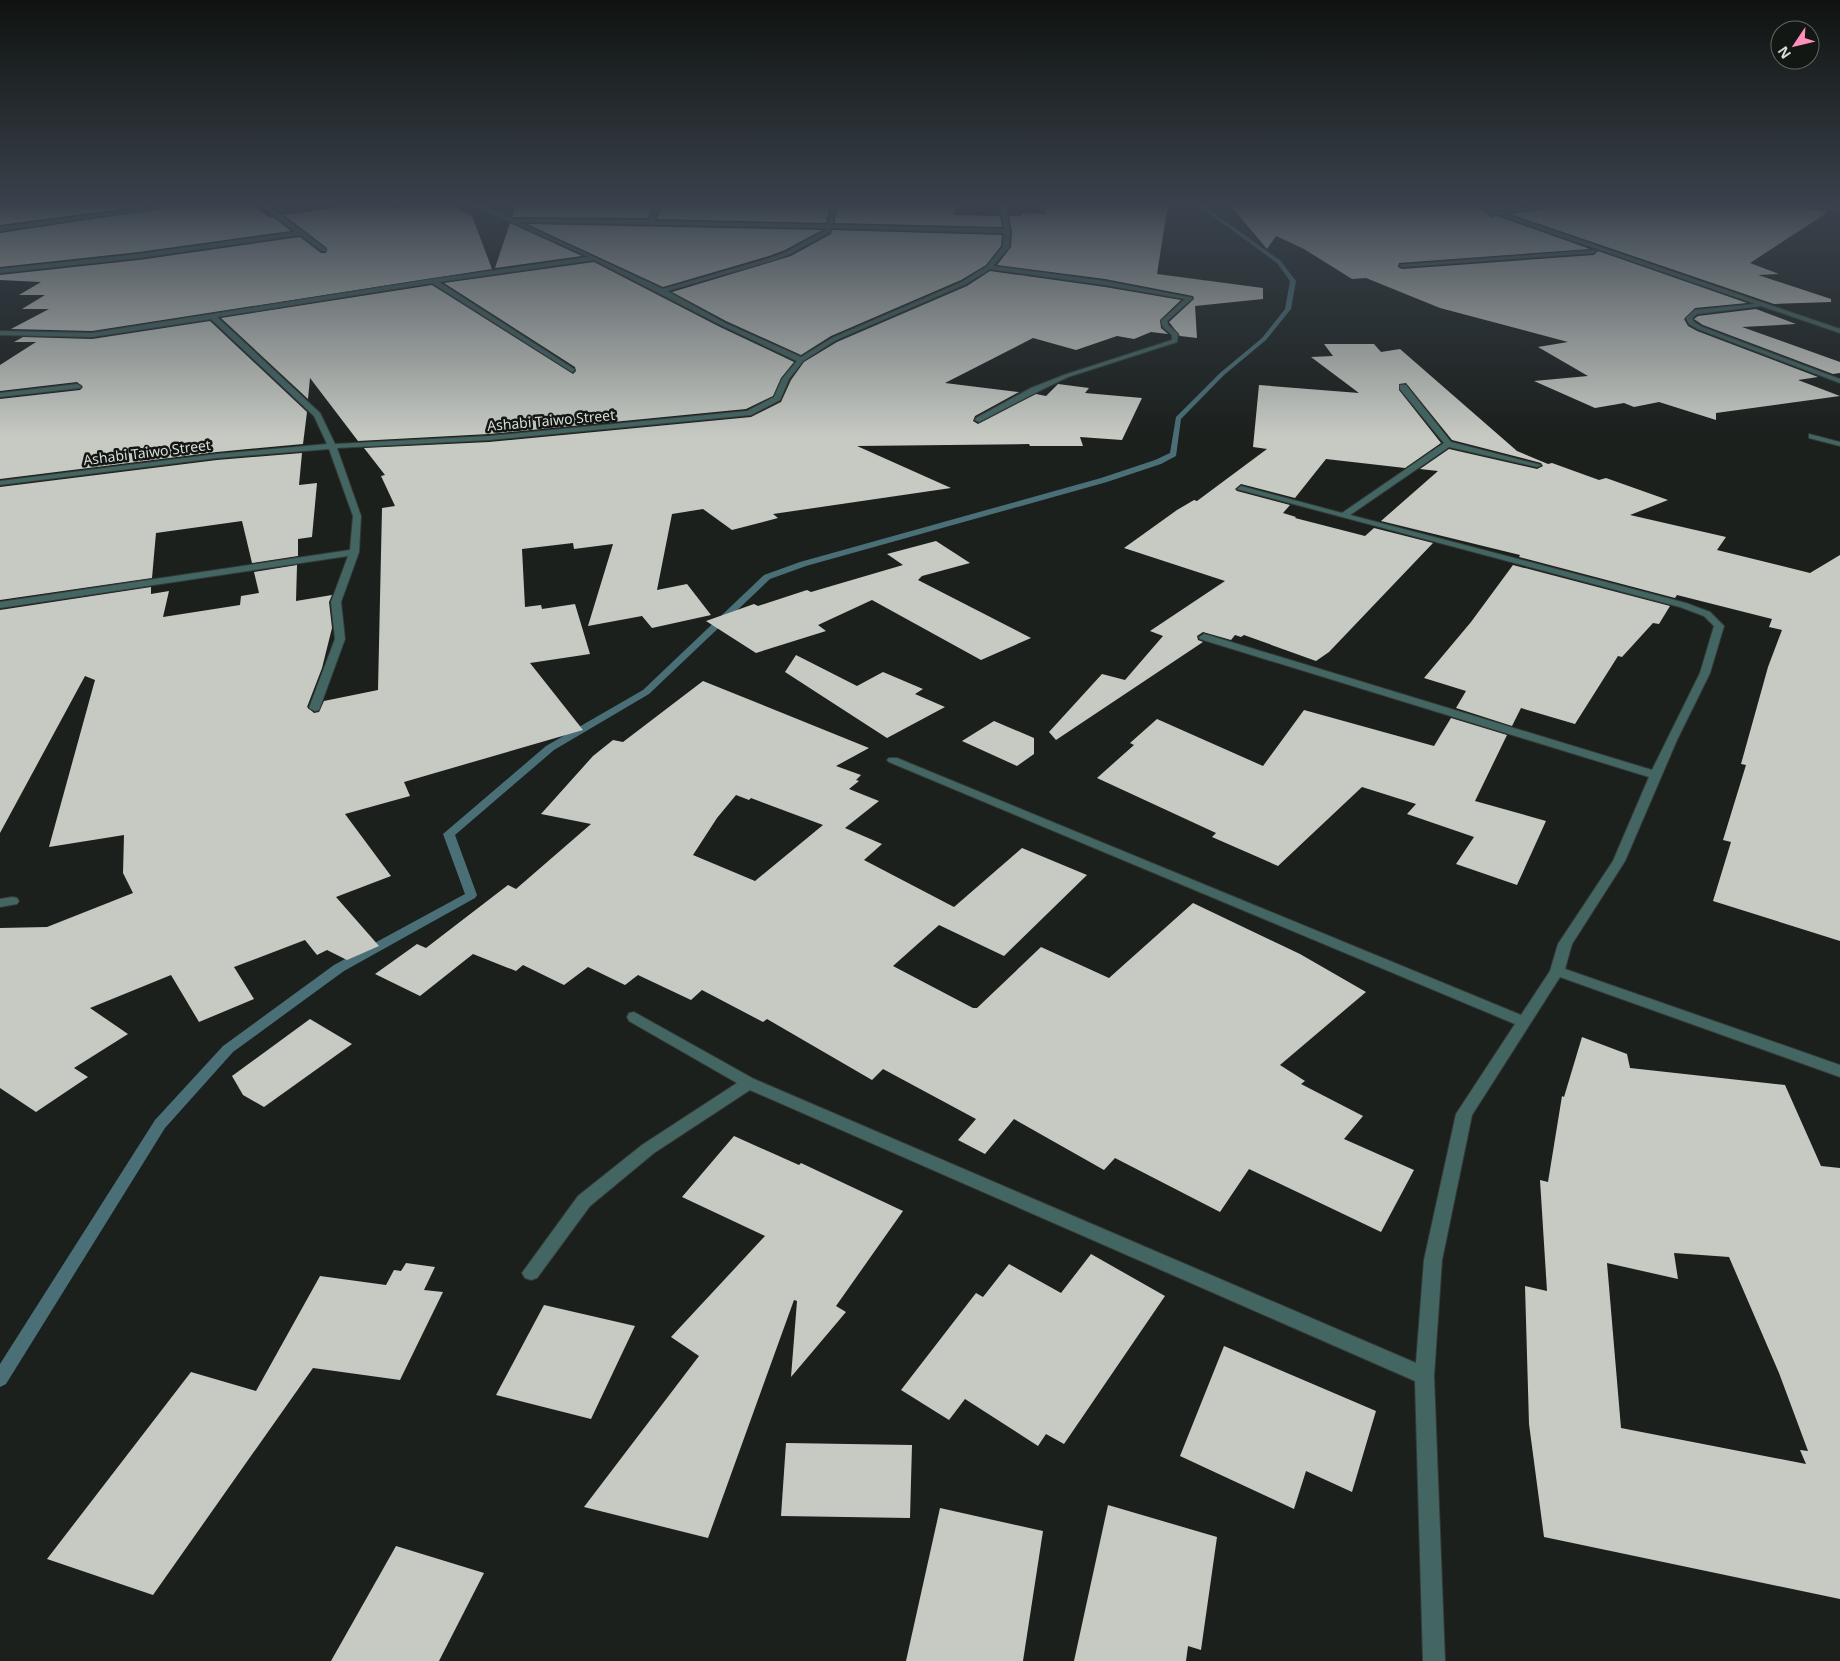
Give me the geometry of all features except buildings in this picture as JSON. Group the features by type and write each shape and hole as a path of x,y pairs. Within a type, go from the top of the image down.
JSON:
{"street":[{"path":"0,333 92,334 213,317 431,282"},
{"path":"435,282 572,370"},
{"path":"643,282 722,324 801,360"},
{"path":"662,291 695,282"},
{"name":"Ashabi Taiwo Street","path":"0,483 216,456 332,446 489,438 748,413 777,398 786,379 801,360 834,339 968,282"},
{"path":"979,420 1026,394 1066,376 1175,341 1175,334 1165,326 1164,321 1190,298 1094,282"},
{"path":"1693,282 1840,331"},
{"path":"1763,305 1695,312 1689,318 1691,323 1700,328 1840,381"},
{"path":"213,317 317,415 332,446 358,516 354,552 336,602 340,639 315,708"},
{"path":"0,395 77,386"},
{"path":"1403,387 1448,444 1538,465"},
{"path":"1812,436 1840,444"},
{"path":"1343,516 1448,444"},
{"path":"1241,489 1683,605 1708,614 1719,626 1705,673 1656,775 1619,861 1565,944 1557,971 1464,1114 1433,1260 1424,1376 1434,1661"},
{"path":"0,605 354,552"},
{"path":"1204,637 1656,775"},
{"path":"893,760 1524,1022"},
{"path":"1557,971 1840,1070"},
{"path":"634,1017 749,1083 1424,1376"},
{"path":"531,1273 584,1201 648,1149 749,1083"}],"waterway":[{"path":"0,1379 160,1124 228,1049 339,968 471,895 449,834 550,748 646,692 767,577 803,564 1104,480 1158,462 1173,454 1178,418 1222,374 1264,339 1288,309 1293,282"}]}
